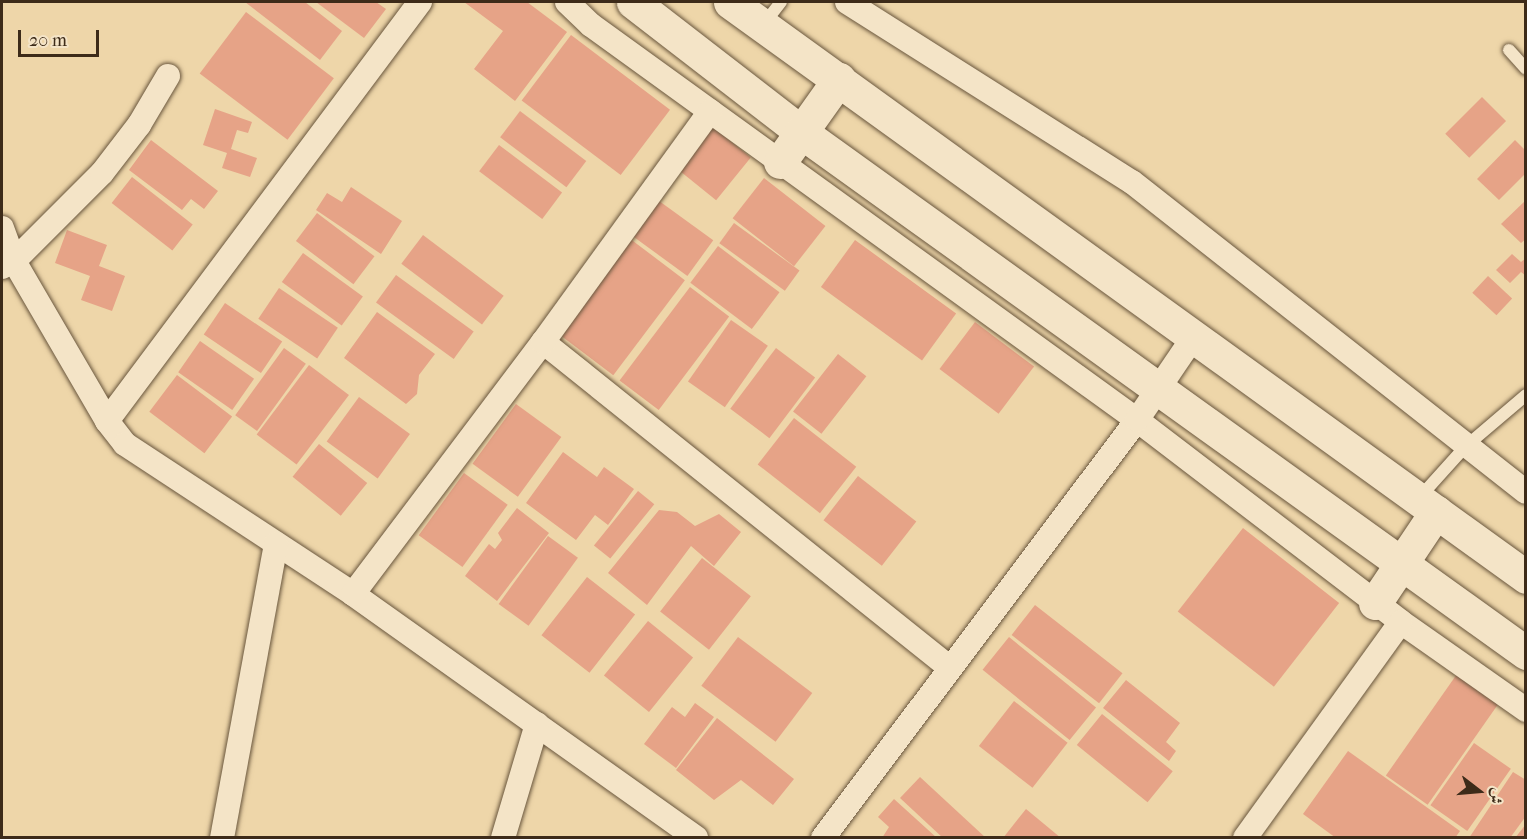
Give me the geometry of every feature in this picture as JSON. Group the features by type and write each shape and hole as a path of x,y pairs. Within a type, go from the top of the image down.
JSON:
{"main road":[{"path":"633,2 801,132 1526,653"},
{"path":"730,2 772,14 839,79 1526,577"},
{"path":"780,162 839,79"},
{"path":"1375,603 1400,563 1427,505"}],"street":[{"path":"107,422 420,2"},
{"path":"567,2 591,25 1137,420 1375,603 1526,710"},
{"path":"847,2 1132,182 1465,447 1526,492"},
{"path":"8,264 102,173 139,125 168,76"},
{"path":"353,594 543,342 710,111"},
{"path":"2,228 8,264 107,422 125,444 353,594 696,837"},
{"path":"823,837 1137,420 1194,336"},
{"path":"543,342 950,668"},
{"path":"222,837 276,544"},
{"path":"1245,837 1401,622"},
{"path":"503,837 537,724"}],"lane":[{"path":"1509,50 1526,69"},
{"path":"1427,505 1465,447 1526,395"}],"building":[{"path":"245,2 305,2 342,31 320,60"},
{"path":"316,2 376,2 386,9 364,38"},
{"path":"464,2 527,2 567,32 515,101 474,69 503,31"},
{"path":"246,12 334,78 288,140 200,73"},
{"path":"571,35 670,110 621,175 522,100"},
{"path":"1482,97 1506,121 1469,158 1445,134"},
{"path":"215,109 252,122 248,133 237,130 231,149 257,158 250,177 222,168 227,153 203,145"},
{"path":"520,111 586,161 566,187 500,137"},
{"path":"708,123 751,158 716,200 673,166"},
{"path":"151,140 218,191 204,209 191,199 182,210 129,170"},
{"path":"1515,140 1526,151 1526,173 1499,200 1477,179"},
{"path":"499,145 562,193 542,219 479,171"},
{"path":"132,177 193,224 172,250 112,203"},
{"path":"764,178 825,226 794,266 733,218"},
{"path":"351,187 402,221 381,254 316,210 327,193 342,202"},
{"path":"655,198 713,240 687,276 629,234"},
{"path":"1526,200 1526,239 1521,243 1501,224"},
{"path":"317,213 375,256 353,284 296,241"},
{"path":"734,223 800,271 785,291 719,243"},
{"path":"67,230 107,245 99,266 125,276 112,311 81,300 90,276 55,263"},
{"path":"423,235 504,296 482,325 401,264"},
{"path":"629,238 685,280 613,375 557,333"},
{"path":"855,240 956,313 922,360 821,287"},
{"path":"718,246 779,292 752,329 690,283"},
{"path":"303,253 363,296 342,326 282,282"},
{"path":"1512,254 1521,262 1526,258 1526,276 1521,272 1510,283 1496,270"},
{"path":"396,275 474,331 454,359 376,303"},
{"path":"1488,276 1512,299 1496,315 1472,293"},
{"path":"690,287 729,316 659,410 620,380"},
{"path":"279,288 338,328 317,358 258,319"},
{"path":"225,303 282,342 261,373 204,335"},
{"path":"377,312 435,354 419,375 417,394 406,404 344,358"},
{"path":"731,320 768,346 725,407 688,381"},
{"path":"975,322 1034,367 999,414 939,369"},
{"path":"200,341 254,379 232,410 178,372"},
{"path":"284,348 306,364 257,431 235,415"},
{"path":"776,348 815,377 769,438 730,409"},
{"path":"838,354 866,376 821,434 793,412"},
{"path":"309,365 349,395 297,465 257,434"},
{"path":"177,375 232,417 204,453 149,412"},
{"path":"359,397 410,434 378,479 327,441"},
{"path":"516,404 561,437 518,497 473,464"},
{"path":"794,418 856,467 820,513 758,464"},
{"path":"319,444 367,483 341,516 293,477"},
{"path":"563,452 597,477 604,467 634,489 608,525 595,515 576,540 526,503"},
{"path":"464,473 508,505 462,567 419,535"},
{"path":"858,476 916,522 882,566 824,520"},
{"path":"638,491 654,504 610,559 594,545"},
{"path":"517,508 549,533 497,601 465,576 489,544 495,549 502,540 498,533"},
{"path":"659,510 677,512 695,526 719,514 741,532 714,566 691,546 647,605 608,573"},
{"path":"1243,528 1339,603 1274,687 1178,612"},
{"path":"548,536 578,558 529,626 499,604"},
{"path":"702,558 751,596 709,650 660,612"},
{"path":"587,577 635,615 590,673 541,635"},
{"path":"1035,605 1122,673 1099,703 1012,635"},
{"path":"648,621 693,658 649,712 604,675"},
{"path":"738,637 812,693 776,742 701,686"},
{"path":"1009,637 1096,707 1070,740 983,670"},
{"path":"1457,674 1499,703 1428,805 1386,776"},
{"path":"1126,680 1180,723 1166,742 1176,751 1169,761 1103,708"},
{"path":"1014,701 1068,743 1032,788 979,746"},
{"path":"695,703 714,717 676,768 644,744 672,707 685,717"},
{"path":"1102,714 1173,771 1148,802 1077,745"},
{"path":"717,718 794,779 773,805 741,780 714,800 676,770"},
{"path":"1474,743 1511,769 1467,831 1430,805"},
{"path":"1348,751 1460,831 1455,838 1336,838 1303,814"},
{"path":"1513,772 1526,780 1526,816 1510,838 1469,838"},
{"path":"920,777 986,838 943,838 900,798"},
{"path":"894,799 937,838 882,838 889,827 878,817"},
{"path":"1026,809 1061,838 1003,838"},
{"path":"1526,824 1526,838 1515,838"}]}
